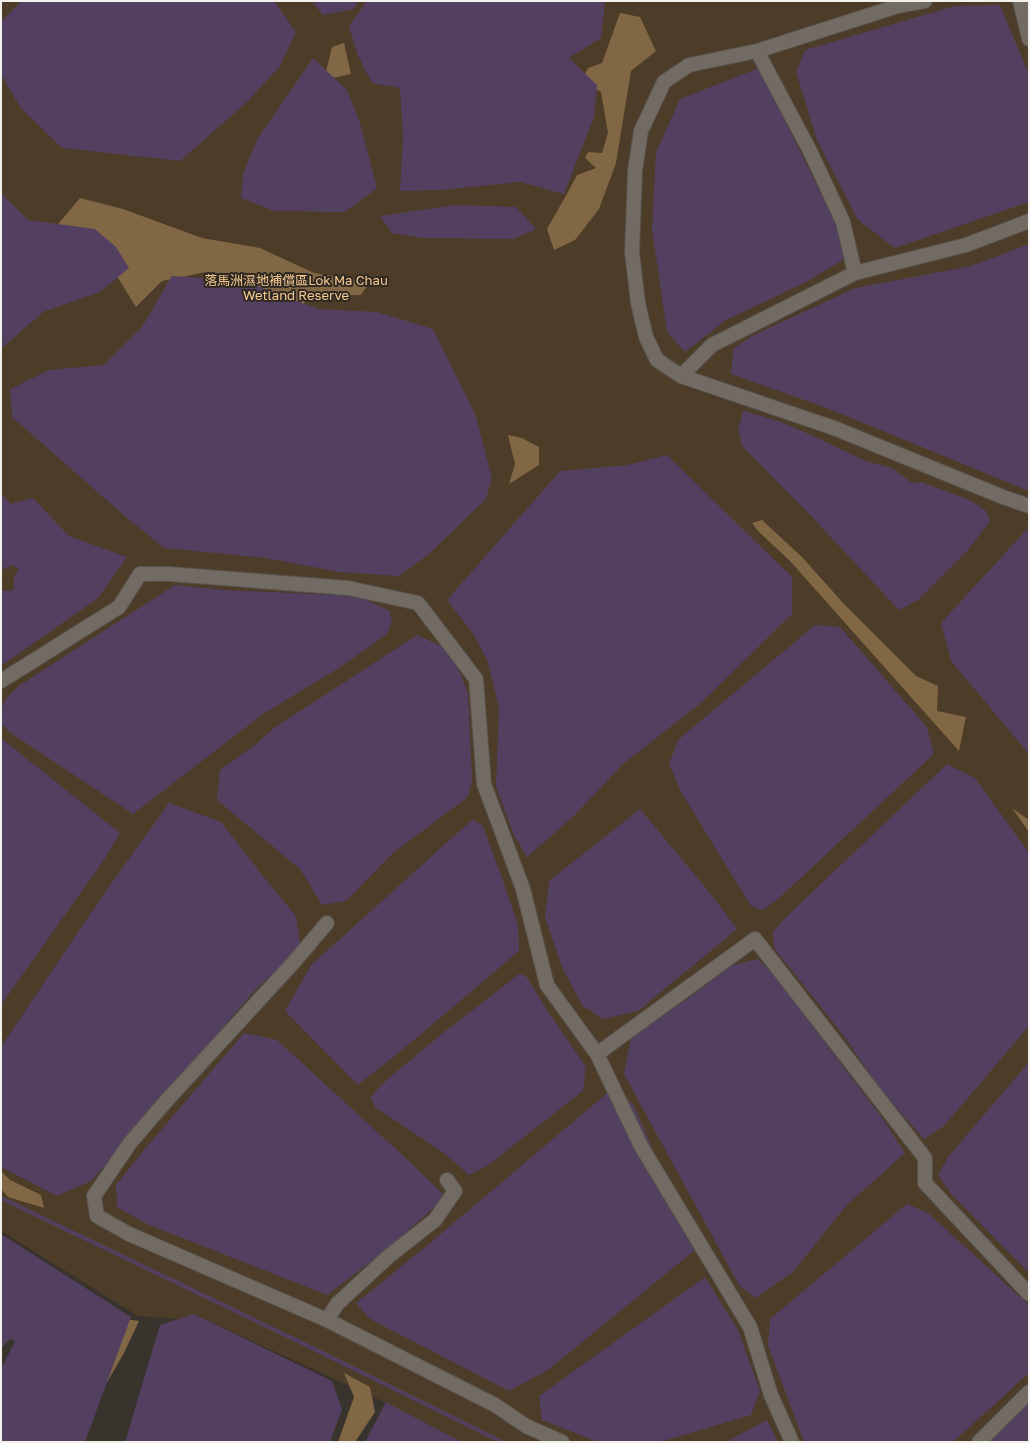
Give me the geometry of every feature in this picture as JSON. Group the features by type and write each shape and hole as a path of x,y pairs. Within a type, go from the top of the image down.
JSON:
{"lane":[{"path":"925,1 898,6 757,51 689,65 664,82 641,131 635,171 632,252 638,303 646,337 657,360 681,376 834,428 1003,497 1029,506"},
{"path":"1020,1 1029,39"},
{"path":"757,51 810,152 843,222 855,273"},
{"path":"681,376 712,345 855,273 966,245 1029,221"},
{"path":"1,681 119,607 140,574 169,574 348,588 418,603 476,679 484,784 523,889 547,985 597,1054 641,1146 750,1327 772,1395 792,1442"},
{"path":"327,923 294,962 168,1099 130,1143 94,1196 97,1216 129,1234 327,1320 495,1405 526,1426 562,1442"},
{"path":"597,1054 755,939 925,1158 925,1182 1029,1294"},
{"path":"327,1320 337,1304 389,1256 435,1220 455,1191 447,1180"},
{"path":"979,1442 1029,1392"}],"green space":[{"name":"落馬洲濕地補償區Lok Ma Chau Wetland Reserve","path":"1,1 1029,1 1029,1442 457,1442 393,1406 200,1317 179,1319 138,1316 1,1231"},
{"path":"620,13 640,17 656,51 631,71 616,163 599,209 575,240 554,250 547,229 577,175 596,168 585,158 588,152 602,153 608,133 601,92 581,81 588,68 602,63"},
{"path":"344,43 351,74 324,80 332,47"},
{"name":"落馬洲濕地補償區Lok Ma Chau Wetland Reserve","path":"80,198 123,209 202,238 260,248 314,273 370,282 361,295 314,296 291,313 239,301 206,272 162,281 136,307 102,252 49,235"},
{"path":"508,435 522,438 539,447 539,465 509,484 515,464"},
{"path":"762,520 802,557 844,604 916,676 938,686 937,711 966,717 959,751 790,561 758,531 752,523"},
{"path":"1012,808 1029,820 1029,832"},
{"path":"1,1171 10,1180 41,1195 44,1208 8,1197 1,1189"},
{"path":"125,1319 139,1321 124,1353 94,1405 69,1442"},
{"path":"344,1373 370,1387 375,1412 355,1442 338,1442 354,1397"}],"shaded area":[{"path":"21,1 274,1 296,32 280,66 248,101 180,161 62,148 20,107 1,74 1,22"},
{"path":"312,1 358,1 354,9 323,15"},
{"path":"367,1 605,1 601,38 569,58 597,85 594,117 564,194 520,182 441,190 400,191 403,137 400,88 372,83 358,56 349,26"},
{"path":"1000,5 1029,75 1029,202 895,248 858,220 817,140 796,72 805,50 955,6"},
{"path":"313,58 347,90 360,123 377,188 345,212 274,211 241,198 243,173 258,138"},
{"path":"759,68 839,231 843,260 806,282 726,320 685,352 667,332 652,229 656,152 680,99"},
{"path":"1,193 28,220 95,229 116,247 129,268 100,292 43,312 1,349"},
{"path":"455,205 516,207 536,229 513,239 422,238 392,233 380,216"},
{"path":"1029,244 1029,491 827,408 731,374 733,349 752,336 855,288 971,266"},
{"path":"172,276 243,281 318,309 377,312 433,329 475,414 492,477 486,499 429,554 399,576 340,572 265,558 164,548 127,518 12,417 10,389 49,370 104,365 142,327"},
{"path":"743,411 779,421 865,461 892,468 912,483 921,482 972,501 986,511 990,521 968,550 918,600 899,610 812,517 742,446 738,429"},
{"path":"667,455 792,577 792,614 702,702 622,765 575,815 527,857 514,835 496,787 499,708 488,662 474,635 447,600 560,471 627,465"},
{"path":"1,494 11,504 33,498 69,536 127,557 98,598 1,666 1,591 14,590 14,576 19,570 13,565 1,570"},
{"path":"1029,527 1029,754 951,661 941,623"},
{"path":"175,585 224,590 358,596 390,611 392,621 387,634 339,668 263,714 133,814 12,734 1,724 2,710 4,702 20,685"},
{"path":"815,625 840,627 927,727 934,754 778,899 763,910 751,906 681,792 669,764 678,740"},
{"path":"417,635 450,650 468,693 472,779 468,797 393,853 346,901 322,905 300,869 217,800 220,770 255,745 274,728"},
{"path":"1,738 120,833 104,860 1,1005"},
{"path":"947,764 975,778 1029,853 1029,1026 944,1126 924,1139 881,1090 844,1036 774,948 773,932 784,919"},
{"path":"169,803 221,822 296,916 301,947 255,990 91,1181 57,1196 1,1167 1,1047 103,895"},
{"path":"640,809 714,898 737,929 638,1011 603,1019 582,1005 562,967 545,917 549,881"},
{"path":"473,819 483,826 502,878 518,925 519,951 401,1051 358,1085 285,1011 311,965"},
{"path":"757,959 772,973 882,1118 905,1153 846,1206 793,1272 755,1298 739,1285 624,1074 631,1038 693,995 731,966"},
{"path":"519,974 526,976 586,1067 583,1091 487,1166 469,1175 444,1153 375,1107 371,1097 382,1084 438,1037"},
{"path":"244,1033 277,1040 446,1197 381,1254 327,1295 147,1224 117,1207 116,1185"},
{"path":"1029,1062 1029,1273 951,1194 938,1175 948,1157"},
{"path":"612,1089 633,1104 679,1209 695,1250 548,1370 509,1391 370,1319 356,1303 423,1249"},
{"path":"907,1204 928,1213 1029,1305 1029,1373 953,1442 804,1442 768,1345 770,1319"},
{"path":"1,1234 131,1317 85,1442 1,1442 1,1369 15,1341 10,1339 1,1348"},
{"path":"705,1277 738,1330 760,1391 751,1415 660,1442 598,1442 542,1420 539,1396"},
{"path":"194,1314 332,1381 342,1409 330,1442 125,1442 160,1325"},
{"path":"386,1402 393,1406 462,1442 365,1442"},
{"path":"1029,1402 1029,1442 987,1442"},
{"path":"767,1420 778,1442 726,1442"}],"waterway":[{"path":"1,1198 300,1342 502,1442"}]}
